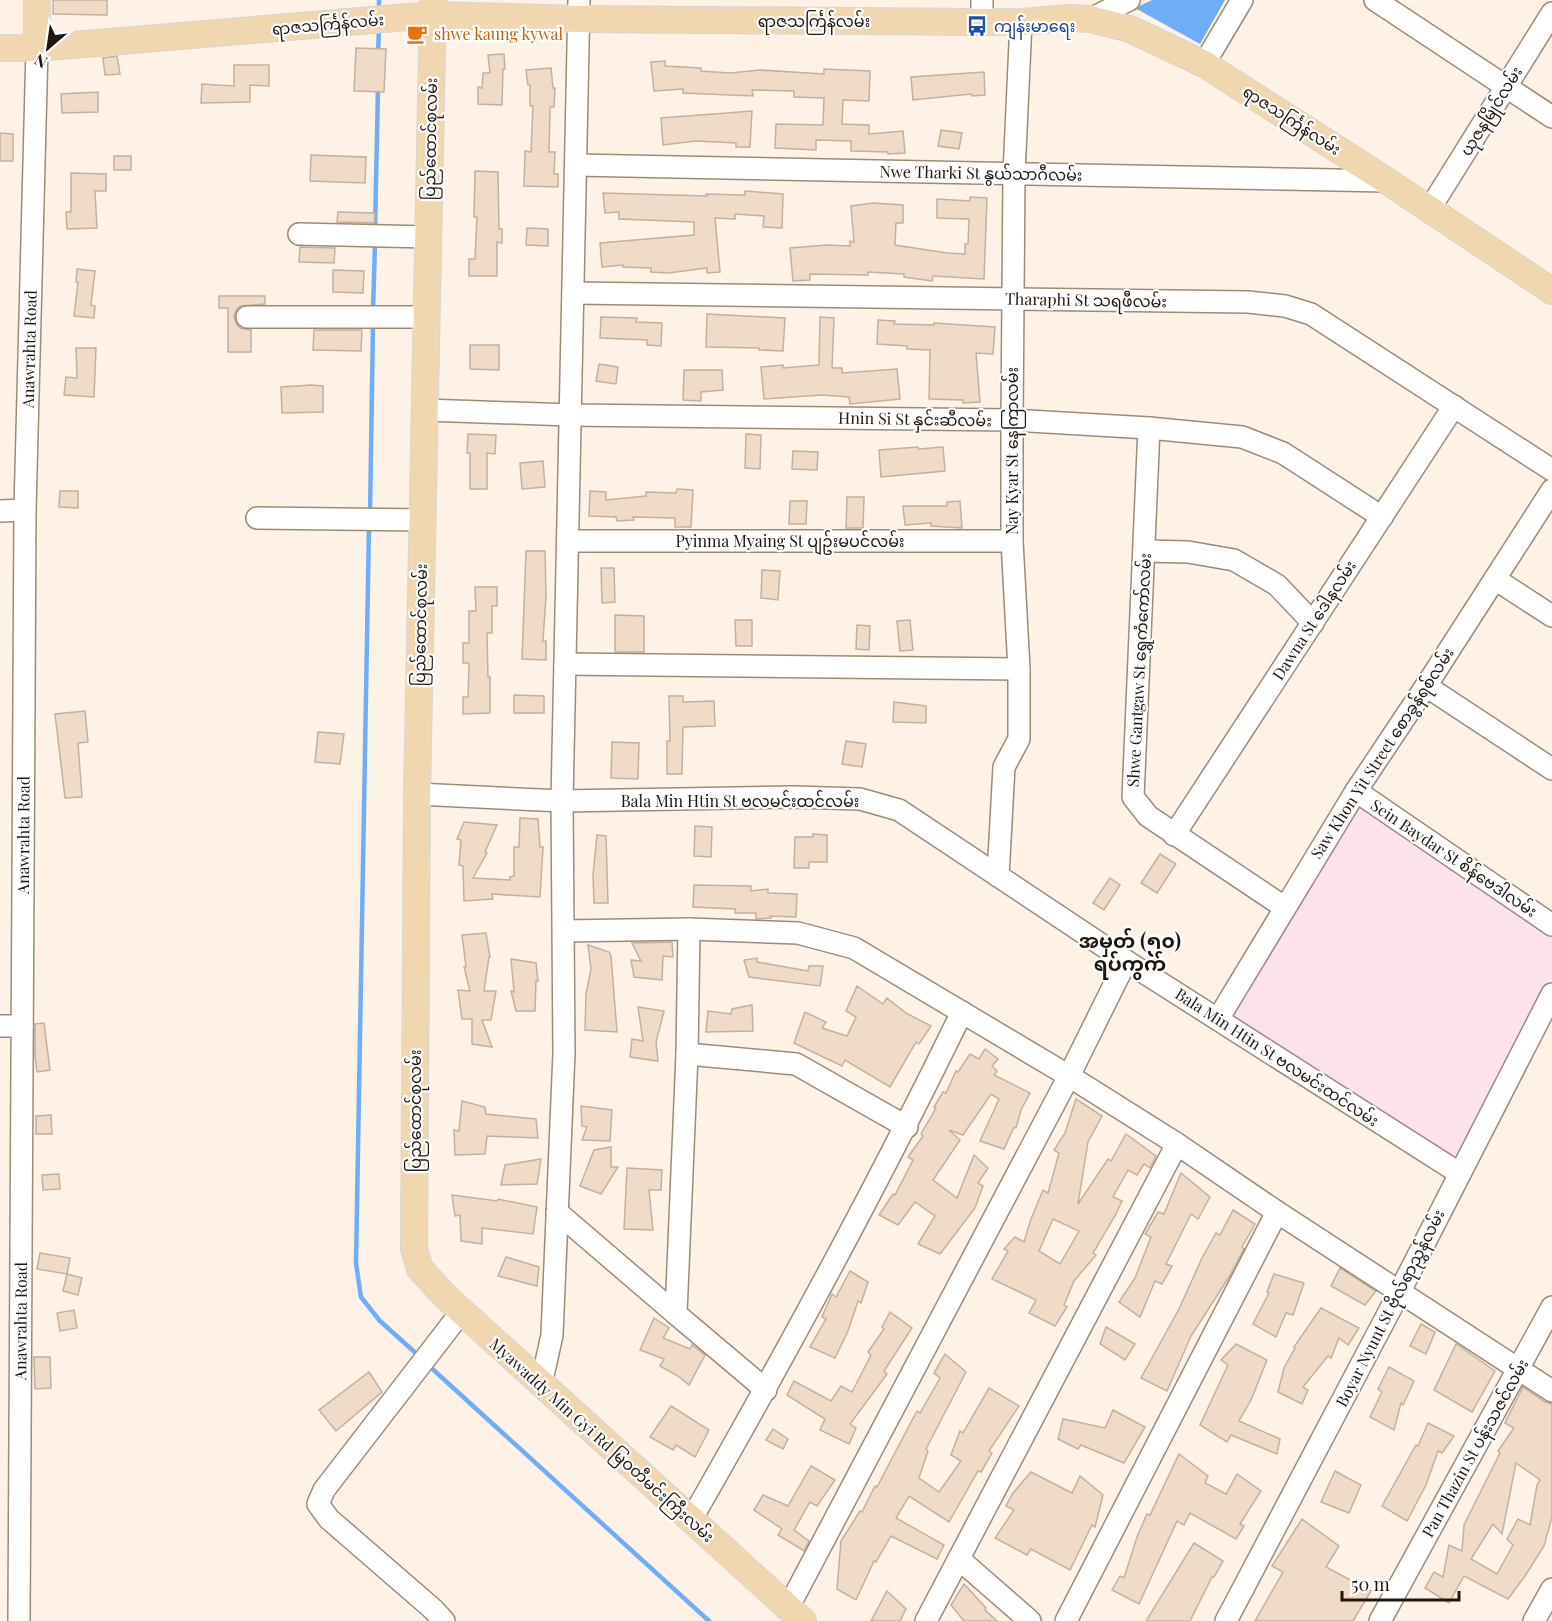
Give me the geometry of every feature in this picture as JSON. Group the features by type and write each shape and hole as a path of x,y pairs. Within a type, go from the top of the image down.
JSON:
{"main road":[{"path":"37,0 37,48"},
{"name":"ရာဇသင်္ကြန်လမ်း","path":"0,48 37,48 433,8 982,11 1021,22 1070,18 1090,20 1130,28 1204,64 1387,181 1552,291"},
{"name":"ပြည်ထောင်စုလမ်း","path":"414,1250 417,794 433,8"},
{"name":"Myawaddy Min Gyi Rd မြဝတီမင်းကြီးလမ်း","path":"414,1250 420,1269 462,1311 795,1614"}],"street":[{"path":"1090,20 1129,0"},
{"path":"1204,64 1242,0"},
{"path":"1375,0 1552,117"},
{"path":"541,1385 552,1335 564,1053 562,801 579,10"},
{"name":"ယုဇနမြိုင်လမ်း","path":"1429,210 1552,13"},
{"name":"Nay Kyar St နေကြာလမ်း","path":"998,876 1004,767 1019,739 1019,669 1012,541 1012,420 1014,173 1021,22"},
{"name":"Anawrahta Road","path":"19,1621 10,1425 22,1026 25,510 37,48"},
{"name":"Nwe Tharki St နွယ်သာဂီလမ်း","path":"576,165 1387,181"},
{"path":"299,234 428,237"},
{"name":"Tharaphi St သရဖီလမ်း","path":"573,292 1248,302 1285,306 1311,314 1552,470"},
{"path":"247,317 427,317"},
{"name":"Dawna St ဒေါနလမ်း","path":"1174,835 1454,406"},
{"name":"Hnin Si St နှင်းဆီလမ်း","path":"425,410 570,415 1012,420 1149,428 1242,437 1282,453 1382,517"},
{"name":"Shwe Gantgaw St ရွှေကံကော်လမ်း","path":"1149,428 1133,797 1148,816 1174,835 1284,907"},
{"name":"Saw Khon Yit Street စောခွန်ရစ်လမ်း","path":"1218,1019 1356,791 1552,490"},
{"path":"0,511 25,510"},
{"path":"257,518 423,520"},
{"name":"Pyinma Myaing St ပျဥ်းမပင်လမ်း","path":"567,541 1012,541"},
{"path":"1144,551 1188,552 1234,560 1276,585 1313,623"},
{"path":"1495,579 1552,616"},
{"path":"565,664 1019,669"},
{"path":"1426,686 1552,769"},
{"name":"Sein Baydar St စိန်ဗေဒါလမ်း","path":"1356,791 1552,925"},
{"name":"Bala Min Htin St ဗလမင်းထင်လမ်း","path":"417,794 562,801 794,797 860,799 899,810 1126,961 1459,1173"},
{"path":"564,931 689,929 798,933 854,948 1069,1076 1177,1144 1552,1391"},
{"path":"676,1314 687,1053 689,929"},
{"path":"795,1614 1126,961"},
{"name":"Boyar Nyunt St ဗိုလ်ရာညွှန်လမ်း","path":"1226,1621 1400,1291 1552,994"},
{"path":"691,1520 766,1390 907,1127 962,1012"},
{"path":"0,1026 22,1026"},
{"path":"687,1053 796,1064 907,1127"},
{"path":"927,1621 1177,1144"},
{"path":"557,1212 766,1390"},
{"path":"1066,1621 1277,1212"},
{"name":"Pan Thazin St ပန်းသဇင်လမ်း","path":"1380,1621 1552,1307"},
{"path":"444,1621 329,1519 318,1504 324,1490 462,1311"},
{"path":"959,1559 1030,1621"},
{"path":"1534,1621 1552,1589"}],"shaded area":[{"path":"1358,807 1552,937 1552,978 1456,1163 1228,1014"}],"water":[{"path":"1152,0 1225,0 1200,44 1135,8"}],"building":[{"path":"53,0 107,0 107,15 53,14"},
{"path":"356,48 386,49 384,92 354,91"},
{"path":"504,54 502,105 478,104 478,87 482,88 483,73 490,73 488,55"},
{"path":"117,56 120,74 105,75 103,58"},
{"path":"665,61 665,66 701,68 701,71 730,73 760,70 824,74 824,69 870,71 869,101 843,100 842,124 869,125 869,134 903,131 905,153 851,151 851,141 816,140 816,150 775,148 776,124 823,125 824,98 794,97 794,91 752,90 753,96 683,93 683,89 654,91 651,62"},
{"path":"234,65 269,65 269,86 250,85 250,102 201,103 202,84 234,86"},
{"path":"551,68 553,88 555,88 554,107 550,107 549,152 555,152 554,174 558,174 558,187 524,186 525,151 531,152 533,106 530,106 530,85 528,85 526,70"},
{"path":"984,72 985,95 972,96 971,94 913,100 911,77"},
{"path":"98,92 98,112 62,113 61,94"},
{"path":"752,111 750,147 736,147 736,143 696,141 663,145 661,118"},
{"path":"941,130 962,133 959,149 938,146"},
{"path":"0,133 13,134 13,161 0,161"},
{"path":"311,155 366,157 365,183 310,181"},
{"path":"114,156 131,156 131,170 114,170"},
{"path":"475,171 498,172 499,229 502,229 502,243 497,242 497,276 469,276 469,259 475,259 477,217 474,217"},
{"path":"71,173 106,174 106,191 95,191 97,228 67,229 66,212 71,212"},
{"path":"745,191 783,194 782,228 763,227 764,216 735,214 735,219 715,218 720,272 707,273 707,268 668,273 651,272 651,268 623,267 623,265 602,267 600,243 694,235 694,222 619,219 619,212 605,213 603,193 707,196 706,194 745,195"},
{"path":"970,197 987,198 984,279 933,276 932,281 904,277 904,274 868,272 868,275 810,274 810,280 793,281 790,248 850,246 850,241 854,242 851,206 873,203 903,205 903,223 896,223 895,245 965,254 965,244 968,244 969,219 937,218 937,199 970,201"},
{"path":"338,212 375,213 374,223 337,222"},
{"path":"527,228 548,229 548,246 526,245"},
{"path":"300,247 335,248 334,263 299,262"},
{"path":"77,269 95,271 91,305 95,306 94,318 74,316 78,282 76,282"},
{"path":"333,270 364,271 363,293 333,292"},
{"path":"219,296 265,296 265,304 241,306 236,310 234,316 240,328 251,330 251,352 228,352 228,308 219,308"},
{"path":"707,314 785,318 783,351 706,347"},
{"path":"601,317 637,318 636,322 662,323 661,346 647,345 647,340 600,338"},
{"path":"820,317 834,318 832,368 842,368 842,373 897,369 900,399 850,404 849,397 822,395 764,399 761,367 819,365"},
{"path":"878,320 895,321 894,324 934,325 934,323 995,327 993,354 976,353 980,402 963,403 963,400 929,399 930,350 877,344"},
{"path":"314,330 362,330 361,351 313,350"},
{"path":"470,345 499,345 499,370 470,369"},
{"path":"76,348 96,348 94,397 64,395 66,377 77,378"},
{"path":"599,364 618,367 616,384 596,381"},
{"path":"684,370 722,370 723,390 701,392 701,401 683,400"},
{"path":"323,386 323,412 282,413 281,387"},
{"path":"468,434 496,435 495,454 487,453 487,489 470,489"},
{"path":"746,434 761,435 760,469 745,468"},
{"path":"918,447 919,449 943,447 945,471 881,477 879,450"},
{"path":"793,451 818,452 817,470 792,469"},
{"path":"543,461 545,487 522,489 520,463"},
{"path":"677,489 693,490 691,527 675,527 675,518 633,517 634,520 617,521 616,517 589,516 590,491 606,492 606,500 646,496 646,492 676,493"},
{"path":"60,491 78,491 78,508 59,507"},
{"path":"847,497 864,497 863,528 846,528"},
{"path":"790,501 807,501 806,524 789,524"},
{"path":"960,501 962,528 931,526 931,523 905,525 903,506 947,506 947,502"},
{"path":"526,551 545,551 546,596 543,641 546,641 546,660 522,659"},
{"path":"601,568 614,568 615,602 602,603"},
{"path":"762,570 780,571 778,600 761,598"},
{"path":"475,587 497,587 497,606 492,606 492,633 487,633 490,713 463,714 463,697 468,697 469,663 463,663 463,643 469,643 469,611 476,611"},
{"path":"615,615 644,616 644,652 615,652"},
{"path":"735,620 752,620 752,646 736,646"},
{"path":"910,620 913,650 900,651 897,621"},
{"path":"857,625 870,626 869,650 856,649"},
{"path":"514,695 544,696 544,713 514,713"},
{"path":"669,696 683,696 683,702 714,701 715,726 683,727 682,774 667,774 667,741 670,741"},
{"path":"894,702 926,706 926,723 893,722"},
{"path":"85,711 88,742 78,743 82,797 65,798 55,714"},
{"path":"318,732 344,734 340,764 315,762"},
{"path":"846,741 866,744 862,767 842,764"},
{"path":"612,742 639,743 638,779 611,778"},
{"path":"520,818 538,819 540,847 543,847 540,897 492,894 493,899 464,901 463,866 459,865 461,840 457,839 464,822 497,825 485,852 487,853 473,878 510,880 510,877 514,876 514,847 519,847"},
{"path":"695,826 712,827 711,857 694,856"},
{"path":"813,834 827,835 827,862 809,862 809,868 794,868 795,837 813,837"},
{"path":"597,835 606,836 608,903 594,903 593,875"},
{"path":"1160,854 1176,864 1157,893 1141,883"},
{"path":"1110,878 1120,885 1104,910 1093,903"},
{"path":"694,885 751,886 751,891 768,889 768,893 797,894 796,917 770,916 771,918 756,919 756,913 735,913 735,909 693,907"},
{"path":"486,933 490,957 484,991 496,991 491,1020 482,1020 492,1047 472,1044 472,1019 462,1019 458,990 470,991 464,967 466,967 462,935"},
{"path":"672,942 673,957 663,956 662,980 634,977 631,960 641,961 632,943"},
{"path":"588,945 609,952 611,956 617,1032 585,1030 586,994 591,969"},
{"path":"757,958 757,962 808,971 809,966 823,966 820,986 749,977 744,960"},
{"path":"511,959 536,963 538,981 536,981 535,1011 516,1011 511,991 514,992"},
{"path":"857,986 883,1004 887,998 906,1013 931,1026 919,1044 916,1042 890,1087 845,1060 842,1066 794,1043 805,1012 826,1022 822,1028 847,1036 856,1017 846,1011"},
{"path":"752,1005 753,1031 706,1032 708,1011 731,1014 732,1009"},
{"path":"638,1007 664,1011 656,1042 658,1061 630,1057 632,1039 643,1041"},
{"path":"44,1023 50,1070 37,1072 35,1024"},
{"path":"985,1049 998,1059 992,1066 997,1071 994,1075 1030,1093 1021,1110 1016,1128 1014,1127 1004,1149 980,1141 999,1099 991,1094 963,1135 949,1130 960,1140 933,1180 957,1198 974,1155 988,1168 978,1183 983,1186 975,1208 940,1254 918,1244 935,1216 915,1202 898,1225 879,1215 893,1194 895,1195 913,1160 908,1157 923,1136 921,1134 936,1108 934,1107 943,1092 946,1093 956,1071 958,1072 970,1054 979,1059"},
{"path":"1076,1099 1102,1116 1088,1142 1078,1204 1108,1159 1111,1161 1126,1134 1156,1156 1150,1168 1144,1164 1137,1175 1128,1170 1113,1197 1122,1201 1116,1214 1093,1253 1096,1255 1074,1281 1064,1305 1067,1307 1055,1326 1029,1313 1036,1300 992,1279 1008,1251 1004,1249 1015,1237 1024,1242 1043,1190 1048,1193 1059,1153 1054,1150 1065,1133","holes":["1053,1219 1079,1231 1060,1264 1039,1251"]},
{"path":"462,1101 485,1107 486,1114 536,1119 538,1138 487,1136 485,1154 455,1155 454,1130 459,1131"},
{"path":"581,1106 612,1110 610,1141 582,1140 587,1127 582,1126"},
{"path":"51,1115 52,1134 36,1134 36,1116"},
{"path":"611,1147 611,1167 618,1167 601,1194 580,1186 594,1150"},
{"path":"541,1159 537,1184 501,1185 505,1165"},
{"path":"627,1168 662,1170 661,1190 649,1190 653,1230 624,1229"},
{"path":"1181,1173 1210,1197 1198,1219 1191,1214 1166,1264 1172,1266 1162,1284 1155,1281 1140,1317 1119,1302 1135,1278 1151,1237 1145,1234 1158,1212 1164,1214"},
{"path":"59,1174 60,1189 43,1190 42,1175"},
{"path":"452,1195 497,1201 498,1199 537,1207 533,1234 482,1228 482,1244 461,1241 460,1215 455,1216"},
{"path":"1233,1210 1255,1224 1229,1277 1191,1336 1167,1391 1141,1378 1179,1309 1202,1258 1216,1233 1220,1235"},
{"path":"40,1253 70,1258 67,1274 37,1269"},
{"path":"506,1257 539,1267 537,1286 498,1276"},
{"path":"1340,1268 1376,1291 1365,1305 1331,1286"},
{"path":"850,1271 868,1282 861,1303 858,1301 848,1331 835,1358 810,1347 826,1319 822,1317 832,1294 836,1297"},
{"path":"67,1274 82,1278 78,1295 63,1291"},
{"path":"1274,1274 1304,1283 1293,1315 1286,1313 1276,1337 1253,1324 1269,1293 1267,1292"},
{"path":"1321,1308 1359,1328 1348,1345 1339,1338 1331,1358 1328,1356 1303,1387 1308,1390 1302,1404 1278,1392 1284,1368 1294,1347"},
{"path":"74,1310 77,1328 60,1331 57,1313"},
{"path":"890,1312 912,1328 884,1371 887,1374 850,1424 856,1428 849,1444 820,1430 825,1419 787,1395 794,1381 831,1401 841,1386 852,1392 871,1355 868,1352 884,1329 882,1327"},
{"path":"654,1318 669,1328 663,1338 690,1349 692,1345 705,1355 689,1385 660,1366 664,1359 640,1350"},
{"path":"1421,1324 1435,1332 1426,1354 1410,1346"},
{"path":"1106,1327 1135,1344 1125,1360 1100,1344"},
{"path":"1236,1344 1267,1360 1251,1400 1239,1421 1280,1439 1277,1454 1231,1435 1227,1442 1200,1425 1228,1365 1221,1360"},
{"path":"1456,1344 1495,1371 1472,1412 1434,1390"},
{"path":"945,1354 966,1372 926,1449 928,1451 919,1478 939,1492 961,1461 951,1455 960,1431 963,1433 989,1388 1019,1406 989,1451 992,1453 981,1472 978,1471 949,1522 909,1496 896,1518 944,1545 937,1559 891,1536 876,1562 874,1561 856,1600 837,1589 841,1541 860,1511 862,1512 917,1411 920,1413 940,1378 934,1373"},
{"path":"34,1357 50,1357 51,1388 35,1389"},
{"path":"1389,1367 1414,1381 1403,1405 1401,1403 1394,1430 1370,1417 1382,1392 1378,1389"},
{"path":"369,1372 382,1392 336,1431 319,1410"},
{"path":"1523,1387 1545,1402 1552,1404 1552,1517 1544,1546 1508,1599 1464,1576 1449,1603 1425,1588 1434,1572 1443,1577 1449,1545 1462,1551 1464,1525 1500,1453 1498,1451 1514,1428 1505,1423","holes":["1516,1463 1540,1480 1537,1485 1530,1525 1518,1519 1507,1539 1513,1545 1497,1574 1471,1559 1493,1524 1502,1534"]},
{"path":"671,1406 709,1430 695,1457 676,1445 673,1450 650,1437"},
{"path":"1113,1410 1145,1427 1124,1463 1081,1445 1078,1449 1058,1439 1063,1419 1105,1428"},
{"path":"1428,1423 1454,1436 1442,1453 1438,1451 1426,1485 1407,1521 1382,1506 1416,1445 1418,1446"},
{"path":"773,1429 788,1439 783,1449 766,1440"},
{"path":"1179,1454 1208,1476 1205,1483 1226,1494 1237,1474 1261,1491 1240,1524 1244,1526 1236,1539 1190,1513 1184,1525 1177,1521 1139,1604 1112,1590 1120,1576 1124,1578 1147,1514 1150,1515"},
{"path":"811,1466 835,1480 817,1506 810,1502 794,1530 809,1541 804,1551 778,1535 782,1529 754,1510 763,1495 788,1506"},
{"path":"1335,1471 1361,1485 1349,1513 1321,1502"},
{"path":"1031,1472 1072,1493 1080,1476 1103,1495 1095,1527 1092,1525 1070,1570 1031,1549 1027,1555 995,1538 1014,1510 1006,1506 1013,1493"},
{"path":"1302,1519 1339,1546 1326,1567 1371,1591 1353,1621 1255,1621 1283,1572 1272,1566"},
{"path":"1194,1543 1223,1561 1212,1577 1190,1621 1146,1621"},
{"path":"964,1584 997,1621 964,1621 951,1605"},
{"path":"887,1591 906,1609 900,1621 871,1621"}],"waterway":[{"path":"379,0 379,12"},
{"path":"378,54 379,27"},
{"path":"375,231 378,87"},
{"path":"373,312 375,243"},
{"path":"370,513 373,324"},
{"path":"369,525 356,1263 361,1297 380,1321 419,1356"},
{"path":"427,1364 709,1621"}],"place":[{"name":"ကျန်းမာရေး","path":"977,26"},
{"name":"shwe kaung kywal","path":"417,34"}],"district":[{"name":"အမှတ် (၅၀) ရပ်ကွက်","path":"1130,952"}]}
